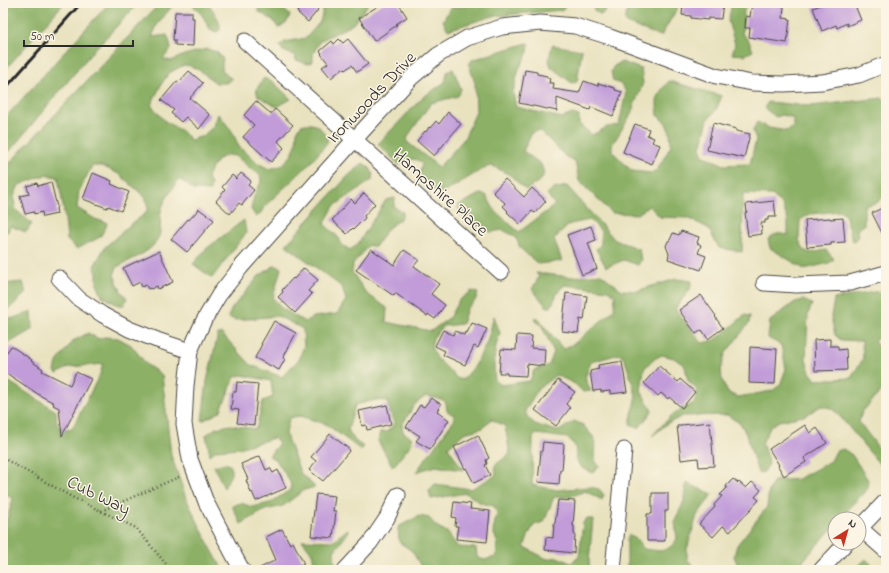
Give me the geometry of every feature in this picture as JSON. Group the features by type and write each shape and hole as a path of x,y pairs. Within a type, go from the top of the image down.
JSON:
{"street":[{"name":"Ironwoods Drive","path":"242,570 206,502 190,460 184,424 190,351 203,322 219,295 240,267 411,78 438,55 467,38 502,27 540,23 575,26 610,37 716,76 752,83 784,84 822,82 859,75 886,64"},
{"name":"Hampshire Place","path":"245,41 501,272"},
{"path":"764,283 796,285 850,283 886,273"},
{"path":"60,278 79,299 103,315 136,332 190,351"},
{"path":"613,570 624,450"},
{"path":"345,570 370,543 387,518 398,495"},
{"path":"867,521 886,501"},
{"path":"867,535 886,552"},
{"path":"821,570 839,551"}],"path":[{"name":"Cub Way","path":"3,458 72,497 136,528 171,570"},
{"path":"101,511 194,470"}],"green space":[{"path":"3,3 64,3 3,72"},
{"path":"109,3 139,3 94,50 3,159 3,120"},
{"path":"160,3 176,3 157,25 152,37 167,35 171,49 163,59 171,61 184,55 207,49 217,52 223,59 222,69 226,75 232,79 226,83 216,83 199,70 184,65 169,73 151,105 165,121 180,130 191,140 203,136 214,126 218,114 232,131 239,147 258,163 269,169 281,166 291,156 296,145 297,131 301,125 315,125 324,132 328,141 306,167 265,206 256,217 251,209 254,196 261,182 260,174 252,170 236,156 228,155 218,159 207,176 211,184 210,191 193,190 179,179 163,205 160,216 160,231 156,242 148,250 117,267 114,275 121,291 127,298 124,305 118,305 102,296 97,284 97,273 94,266 105,247 145,214 148,208 145,197 119,174 102,166 92,166 79,191 77,208 95,219 107,223 100,237 77,249 67,240 58,177 45,175 19,185 14,196 15,209 32,224 26,232 10,226 8,232 3,231 3,170"},
{"path":"189,3 208,3 218,19 220,30 216,32 210,29 202,15 192,4"},
{"path":"260,3 279,3 280,6 290,15 287,22 278,28 274,21 258,11"},
{"path":"325,3 369,3 353,24 320,41 313,54 313,61 308,64 296,60 294,55 283,51 280,46 285,42 306,38 320,22"},
{"path":"472,3 567,3 563,10 493,16 448,30 443,21 450,8 468,6"},
{"path":"593,3 607,3 606,10 601,15 594,10"},
{"path":"647,3 680,3 661,36 628,24 624,19 629,8 645,7"},
{"path":"730,3 751,3 744,10 742,33 749,41 753,51 745,55 732,54 735,44 728,21 731,9"},
{"path":"529,43 528,52 519,69 513,92 516,107 562,118 572,114 579,116 579,124 592,135 607,127 619,125 626,92 621,84 613,81 611,71 614,66 622,62 641,69 643,83 630,116 612,145 612,151 632,171 651,173 657,170 671,146 670,133 666,123 658,116 657,105 659,94 669,81 722,96 716,110 708,119 701,148 702,155 724,165 750,164 756,139 753,131 757,122 769,128 787,131 793,127 793,118 783,115 776,117 764,108 768,102 810,106 883,98 886,103 886,194 878,202 864,206 864,225 857,230 858,236 853,241 845,214 840,211 810,214 800,220 799,240 804,250 810,253 826,250 834,259 829,263 804,269 770,248 768,239 777,234 788,235 788,221 782,204 772,195 743,194 742,252 719,248 708,228 688,218 660,217 649,206 638,214 612,213 579,181 575,161 566,157 540,131 532,132 523,151 541,164 544,173 542,179 526,190 510,175 493,166 486,167 441,194 429,188 428,183 419,175 422,164 419,161 414,159 399,165 378,144 422,98 445,82 447,72 453,69 461,89 458,96 431,103 408,136 407,142 439,167 464,139 476,112 475,83 469,65 472,60"},
{"path":"552,45 582,50 577,82 572,83 551,67 549,60"},
{"path":"264,78 272,81 291,99 277,107 258,96 256,90"},
{"path":"363,163 370,168 373,175 372,180 334,206 324,224 339,238 342,245 350,250 357,245 386,200 395,198 394,207 403,212 402,217 387,229 375,247 369,245 353,264 352,272 366,293 387,308 386,322 431,331 449,318 459,300 472,291 478,293 475,301 467,308 462,324 443,326 433,338 431,347 437,358 458,379 464,379 475,366 487,342 494,316 500,333 494,356 495,380 501,385 530,381 534,370 549,365 554,352 542,326 534,319 537,317 563,349 575,343 614,310 615,295 608,290 565,285 559,290 551,307 547,307 532,289 539,277 536,273 571,277 601,274 622,290 636,291 676,279 692,281 690,289 675,309 702,343 715,340 745,315 750,316 749,323 725,354 721,370 722,380 728,393 738,397 772,391 780,385 786,369 781,345 768,338 770,321 795,302 803,300 812,304 808,314 806,360 810,372 816,380 851,378 863,359 862,341 841,340 835,335 831,317 834,299 886,290 886,332 874,341 884,356 886,356 886,386 862,412 859,422 886,458 886,472 838,414 831,408 821,406 804,416 779,421 771,426 762,443 769,464 764,472 758,473 746,434 741,424 727,415 683,416 668,423 652,436 673,414 694,403 698,391 688,381 685,366 674,358 662,355 652,360 644,369 641,391 652,411 639,428 630,424 636,395 625,360 619,354 591,362 585,378 591,391 583,392 575,384 556,375 538,389 525,411 528,418 535,424 553,430 559,431 574,421 583,425 595,439 594,458 599,467 593,473 582,468 577,462 575,446 568,438 536,434 533,438 532,485 557,490 590,487 599,489 604,495 602,500 585,491 570,497 554,497 544,522 534,525 524,547 547,559 557,557 571,563 579,557 583,523 586,519 593,519 589,562 590,570 423,570 412,551 399,542 398,527 419,516 429,518 436,526 447,532 458,547 476,548 477,557 484,560 496,557 498,544 493,531 497,513 494,506 481,503 466,493 431,499 429,491 435,484 471,489 496,475 495,465 510,454 505,426 491,419 483,428 464,433 448,447 463,470 435,466 416,472 454,420 454,415 447,411 446,403 443,400 426,396 415,404 402,425 403,432 411,437 412,443 393,467 378,441 380,432 387,432 394,424 387,401 376,400 355,405 348,430 355,441 364,447 361,450 326,424 300,416 289,419 286,433 288,441 301,474 315,487 304,490 283,506 265,510 241,524 232,506 241,503 252,507 270,503 290,490 291,484 276,460 269,456 279,443 274,438 239,448 216,450 210,455 206,435 216,428 230,425 256,429 263,401 273,397 271,381 242,375 235,377 220,412 202,421 207,381 218,334 222,334 251,365 282,377 299,359 304,346 303,329 278,316 235,320 228,317 232,308 259,276 275,265 281,268 273,298 281,308 305,322 313,317 337,314 346,300 342,287 286,245 348,176"},
{"path":"567,186 615,240 639,249 641,260 638,265 624,260 606,267 596,249 601,244 601,231 590,220 570,224 554,239 562,261 538,264 520,248 516,237 503,230 491,232 479,226 471,225 459,210 459,205 480,194 486,195 495,211 519,232 555,205 547,194 553,189"},
{"path":"244,220 246,233 212,278 193,264 206,249"},
{"path":"23,282 26,293 6,312 11,319 32,311 33,329 6,345 3,350 3,284"},
{"path":"88,333 99,339 104,337 118,338 131,345 147,365 162,375 171,455 186,498 223,570 3,570 3,535 13,499 3,492 3,378 56,411 57,426 70,430 73,427 100,374 103,364 69,367 57,374 55,372 57,362 73,341"},
{"path":"843,449 852,455 868,480 868,488 847,511 827,511 827,534 795,570 741,570 734,556 737,545 767,507 769,490 774,481 798,479 831,461 836,451"},
{"path":"225,463 231,466 231,474 224,488 214,466"},
{"path":"686,483 713,494 697,515 687,549 687,559 697,570 628,570 627,539 629,535 635,537 644,549 654,550 666,549 670,547 677,539 675,521 684,501"},
{"path":"348,529 348,533 334,551 335,567 332,570 311,570 313,565 313,557 310,550 302,540 333,541"},
{"path":"866,559 877,570 854,570"}],"building":[{"path":"289,3 322,3 308,22"},
{"path":"383,3 398,3 407,17 374,41 359,18"},
{"path":"683,3 723,3 721,19 708,18 708,20 691,18 691,16 682,15"},
{"path":"752,3 784,6 783,18 790,19 787,43 749,37 750,28 745,28 746,16 750,17"},
{"path":"826,3 854,3 861,20 847,26 847,23 837,28 836,25 822,31 813,8"},
{"path":"175,12 192,12 192,18 194,18 193,46 175,45 175,40 173,40"},
{"path":"339,39 343,43 348,39 368,64 357,72 352,65 345,70 343,68 331,78 322,67 328,63 320,51 332,41 334,44"},
{"path":"525,70 537,72 537,74 550,78 549,83 554,83 553,89 579,93 584,81 598,86 598,83 615,88 615,90 622,92 613,116 591,107 590,110 557,98 557,111 519,103"},
{"path":"189,71 203,83 190,98 210,115 199,129 186,117 181,122 171,113 174,110 161,100 177,81 179,82"},
{"path":"256,101 271,114 275,109 293,125 278,141 284,148 271,162 243,137 254,125 244,115"},
{"path":"448,112 461,124 434,156 417,141 436,121 439,124"},
{"path":"713,123 750,134 744,158 707,150"},
{"path":"635,124 649,129 647,135 654,138 652,142 660,145 652,164 623,152"},
{"path":"93,173 112,181 111,184 129,192 121,211 108,206 107,208 83,199"},
{"path":"241,173 251,181 248,185 254,190 242,205 239,203 230,214 216,201 225,190 222,187 232,175 236,179"},
{"path":"505,179 524,197 532,188 546,201 535,213 532,211 520,224 507,212 508,211 503,206 505,203 493,192"},
{"path":"51,182 57,207 57,214 43,217 42,212 25,214 20,196 29,194 27,186 37,183 38,186"},
{"path":"364,193 375,204 364,216 365,218 347,234 332,220 351,199 355,203"},
{"path":"774,201 776,217 768,217 768,220 765,220 765,223 761,223 762,234 748,236 745,213 747,212 746,204"},
{"path":"886,206 886,241 872,213"},
{"path":"199,209 214,220 187,252 171,239 188,219 189,220"},
{"path":"843,218 845,242 807,247 805,220"},
{"path":"591,226 596,240 588,243 597,269 582,275 567,235"},
{"path":"681,231 699,237 697,243 701,245 698,253 706,256 701,270 668,259 669,254 666,246 668,241 673,233 679,235"},
{"path":"371,249 394,265 404,250 419,260 414,266 439,284 431,294 445,305 435,319 428,314 427,316 395,293 394,296 356,270"},
{"path":"159,251 173,282 158,289 157,286 151,289 148,289 146,285 142,287 140,282 132,286 123,268"},
{"path":"304,268 318,280 308,291 312,294 295,313 278,297 283,292 282,290"},
{"path":"566,293 587,296 584,320 580,319 578,333 562,331"},
{"path":"701,295 723,328 708,339 702,330 696,334 679,310"},
{"path":"274,321 296,333 283,358 285,359 279,370 255,358"},
{"path":"472,323 487,329 478,348 474,346 465,365 443,355 445,351 435,346 443,330 453,335 455,331 464,335 465,332 467,333"},
{"path":"517,335 532,336 531,348 545,349 544,366 527,364 526,376 499,373 501,349 516,350"},
{"path":"830,339 830,346 838,346 838,350 846,349 847,370 815,371 814,340"},
{"path":"11,346 32,360 31,361 43,369 42,371 70,385 76,372 91,379 62,436 59,408 53,405 54,403 3,371 3,358"},
{"path":"750,347 777,349 775,384 749,383"},
{"path":"622,362 627,392 610,394 610,391 593,391 590,371 599,369 598,365"},
{"path":"659,366 678,382 680,379 695,392 682,408 669,397 668,399 661,393 658,396 644,383"},
{"path":"558,380 575,392 566,404 570,408 556,426 535,410"},
{"path":"237,382 258,384 254,425 237,423 239,410 231,409 233,392 236,392"},
{"path":"431,398 441,404 437,411 449,420 430,449 416,441 420,436 406,427 420,405 424,407"},
{"path":"387,405 391,424 367,430 366,425 362,426 359,411"},
{"path":"710,422 714,466 699,467 698,458 681,460 677,426"},
{"path":"805,425 810,433 817,428 827,443 804,458 806,462 784,476 769,449"},
{"path":"330,434 350,450 323,481 309,470 316,461 311,457"},
{"path":"478,435 489,458 486,460 487,464 485,465 490,475 474,483 454,447"},
{"path":"543,442 564,444 562,470 560,470 559,484 538,482"},
{"path":"260,456 266,470 270,468 273,473 278,470 286,488 256,501 252,492 251,493 246,480 248,479 241,464"},
{"path":"733,479 746,488 752,482 761,490 755,497 759,500 730,532 723,526 713,537 699,524 715,507 714,505 722,496 720,495"},
{"path":"652,493 668,493 668,511 665,511 665,541 647,541 647,514 652,514"},
{"path":"316,494 335,496 333,511 336,511 333,538 311,536"},
{"path":"558,500 575,501 573,526 575,534 574,553 545,550 546,537 553,538"},
{"path":"454,502 471,504 470,509 490,511 487,542 456,539 458,526 455,526 456,518 452,517"},
{"path":"282,529 290,544 293,542 304,564 291,570 256,570 276,560 266,537"}],"railway":[{"path":"3,91 81,3"}]}
